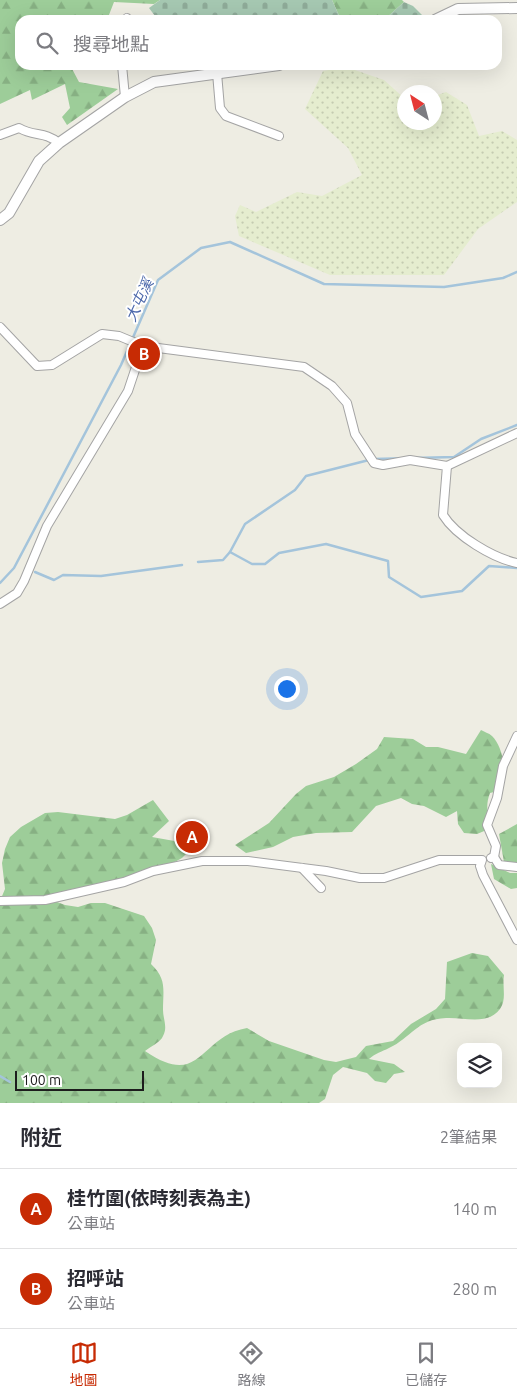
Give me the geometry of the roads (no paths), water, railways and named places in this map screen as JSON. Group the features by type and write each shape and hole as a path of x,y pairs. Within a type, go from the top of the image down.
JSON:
{"street":[{"path":"445,15 458,9 517,8"},
{"path":"122,70 125,97"},
{"path":"0,220 9,213 38,161 58,143 125,97 154,82 240,70"},
{"path":"216,73 220,108 226,116 279,136"},
{"path":"0,135 19,128 28,133 49,135 58,143"},
{"path":"0,327 37,366 52,365 102,334 119,336 140,345 304,367 332,386 347,402 355,434 374,462 384,465 410,460 447,466 517,433"},
{"path":"0,604 17,593 47,526 128,391 140,345"},
{"path":"447,466 443,515 447,521 473,543 497,557 517,563"},
{"path":"517,736 503,766 497,798 487,825 496,846 494,857 499,865 517,867"},
{"path":"0,900 45,900 124,882 153,871 202,861 248,861 360,878 384,878 439,860 482,860 494,857"},
{"path":"482,860 480,866 483,875 496,895 517,940"},
{"path":"302,868 321,888"}],"waterway":[{"name":"大屯溪","path":"0,583 14,568 121,365 158,280 201,248 230,242 324,284 444,287 503,278 517,272"},
{"path":"374,459 454,457 481,439 517,425"},
{"path":"198,562 223,560 230,552 245,524 295,490 306,476 369,460"},
{"path":"230,552 252,564 265,564 279,553 326,544 388,561 389,577 421,597 462,591 489,566 517,568"},
{"path":"35,572 54,580 63,575 101,576 182,565"},
{"path":"0,1076 10,1082"}],"place":[{"name":"招呼站","path":"144,354"},
{"name":"桂竹圍(依時刻表為主)","path":"192,837"}]}
